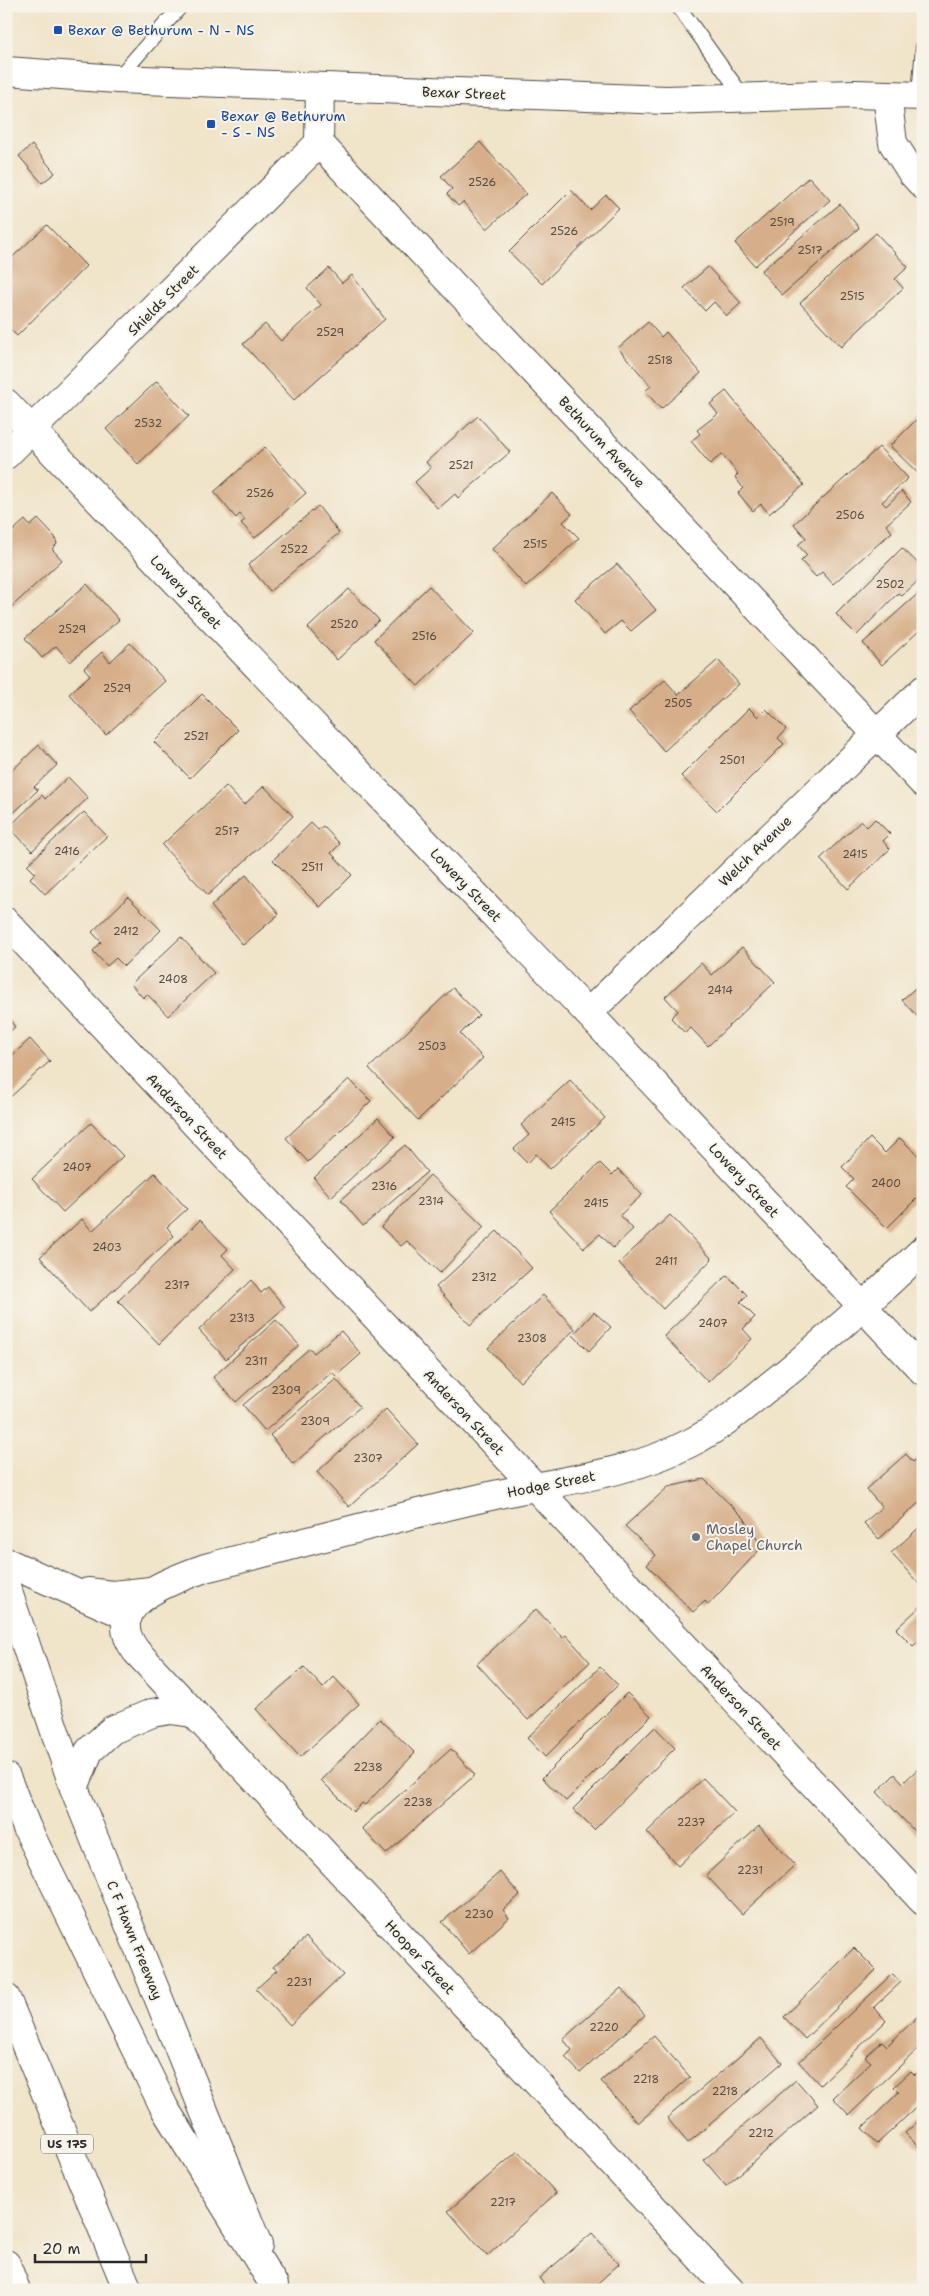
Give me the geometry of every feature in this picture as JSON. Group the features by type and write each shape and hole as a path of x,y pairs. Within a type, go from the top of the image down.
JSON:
{"main road":[{"name":"Bexar Street","path":"6,71 320,87 666,100 886,95 921,96"},
{"path":"318,143 320,87"},
{"path":"886,95 894,143 912,173 923,185"},
{"name":"Shields Street","path":"6,455 318,143"},
{"name":"Bethurum Avenue","path":"318,143 923,783"},
{"name":"Lowery Street","path":"6,403 588,1013 923,1370"},
{"name":"Welch Avenue","path":"588,1013 923,690"},
{"name":"Anderson Street","path":"6,922 923,1901"},
{"name":"Hodge Street","path":"128,1616 132,1606 152,1591 168,1582 205,1568 490,1497 619,1470 656,1458 690,1443 728,1420 863,1307 923,1250"},
{"path":"6,1562 128,1616"},
{"name":"C F Hawn Freeway","path":"6,1586 74,1788 275,2287"},
{"path":"71,1590 112,1595 152,1591"},
{"name":"Hooper Street","path":"128,1616 127,1636 136,1651 730,2290"},
{"path":"74,1788 89,1751 112,1730 152,1713 171,1710 192,1713"},
{"path":"6,1777 27,1828 165,2109 275,2287"},
{"name":"US 175","path":"6,1998 128,2290"},
{"path":"6,2264 16,2290"}],"lane":[{"path":"117,78 181,6"},
{"path":"678,6 744,99"},
{"path":"921,96 923,46"}],"building":[{"path":"480,142 526,194 487,229 463,202 458,206 447,194 452,189 441,176"},
{"path":"32,145 55,173 42,183 19,156"},
{"path":"809,177 830,200 755,266 735,243"},
{"path":"571,190 590,210 606,195 619,208 542,284 509,252"},
{"path":"840,204 859,228 782,295 761,271"},
{"path":"47,225 86,266 17,336 6,325 6,263"},
{"path":"876,233 908,267 895,279 903,288 841,347 800,303"},
{"path":"708,267 741,303 727,316 714,302 705,311 684,288"},
{"path":"329,268 342,283 352,275 385,319 294,400 243,344 265,324 281,341 321,305 307,288"},
{"path":"648,322 661,337 666,332 701,373 661,409 645,391 651,386 618,348"},
{"path":"157,381 189,416 138,464 106,429"},
{"path":"726,391 804,485 769,514 761,504 753,511 738,493 743,488 735,477 738,474 722,454 710,464 691,441 700,434 697,430 718,414 710,404"},
{"path":"923,413 923,476 922,477 890,446"},
{"path":"478,416 510,452 458,498 455,494 438,509 415,482 431,468 426,462"},
{"path":"265,447 306,493 255,538 241,523 245,520 240,514 236,518 214,492"},
{"path":"879,447 908,478 882,502 886,506 902,491 911,502 886,525 892,532 833,584 822,572 816,577 801,561 807,555 798,545 806,538 794,524"},
{"path":"552,493 572,514 563,522 579,538 526,587 492,549"},
{"path":"318,506 339,533 270,591 248,565"},
{"path":"38,519 55,537 57,544 52,549 62,560 6,612 6,537 25,520 30,526"},
{"path":"902,548 923,568 923,576 902,596 898,593 857,635 836,614"},
{"path":"617,564 656,610 631,631 621,621 605,634 575,599"},
{"path":"87,584 119,620 70,662 56,646 42,658 25,638"},
{"path":"429,586 474,633 418,686 374,640"},
{"path":"349,589 379,620 337,660 308,628"},
{"path":"923,589 923,633 920,630 882,665 863,643"},
{"path":"130,643 165,681 106,735 69,694 90,675 84,668 102,652 110,662"},
{"path":"718,660 739,684 664,751 629,711 665,680 678,695"},
{"path":"202,694 238,730 190,778 154,742"},
{"path":"749,708 758,717 766,709 786,729 778,738 784,744 717,811 681,776"},
{"path":"39,745 57,765 34,787 38,790 6,820 6,776"},
{"path":"68,777 88,798 32,851 9,827 42,795 45,799"},
{"path":"226,786 244,805 264,786 293,816 208,895 162,845"},
{"path":"84,812 107,836 45,894 30,878 35,873 27,865"},
{"path":"875,819 890,834 883,841 890,849 848,889 820,859 861,821 867,827"},
{"path":"311,823 318,830 323,826 340,844 331,853 352,875 320,907 273,860"},
{"path":"246,875 279,914 243,945 211,906"},
{"path":"128,897 161,930 124,966 116,958 107,966 93,951 101,942 92,932"},
{"path":"181,937 214,973 168,1016 147,994 143,998 131,984"},
{"path":"742,947 775,982 708,1046 691,1028 685,1033 671,1018 678,1011 665,997 701,963 712,975"},
{"path":"923,981 923,1022 902,1000"},
{"path":"453,988 479,1015 460,1034 483,1058 418,1120 369,1068"},
{"path":"6,1015 15,1027 6,1035"},
{"path":"30,1039 50,1061 6,1101 6,1061"},
{"path":"349,1079 371,1101 308,1162 286,1138"},
{"path":"570,1080 605,1118 550,1169 536,1154 528,1163 514,1149 529,1135 521,1125"},
{"path":"378,1118 395,1137 331,1197 314,1178"},
{"path":"91,1123 123,1156 63,1212 32,1179"},
{"path":"870,1138 885,1153 900,1138 923,1160 923,1192 887,1228 846,1187 854,1179 842,1167"},
{"path":"405,1145 427,1172 363,1226 341,1200"},
{"path":"600,1163 612,1175 618,1169 642,1195 620,1215 633,1229 613,1248 600,1234 584,1248 549,1211"},
{"path":"155,1173 187,1209 167,1227 174,1236 89,1312 40,1257 82,1219 92,1231"},
{"path":"430,1175 484,1227 440,1273 407,1241 401,1246 381,1227"},
{"path":"670,1215 712,1259 663,1309 619,1263"},
{"path":"200,1220 228,1249 222,1255 235,1269 159,1344 118,1301"},
{"path":"497,1231 532,1268 470,1325 436,1287"},
{"path":"727,1275 747,1295 740,1302 755,1317 743,1329 752,1339 708,1382 664,1336"},
{"path":"251,1280 261,1293 268,1287 285,1307 226,1359 199,1330"},
{"path":"543,1295 575,1329 520,1382 488,1348"},
{"path":"594,1312 611,1327 589,1351 573,1335"},
{"path":"276,1320 299,1345 236,1402 213,1377"},
{"path":"341,1331 361,1354 336,1376 332,1372 265,1431 243,1405 310,1348 314,1353"},
{"path":"336,1379 360,1407 293,1464 270,1435"},
{"path":"386,1409 418,1444 349,1507 317,1472"},
{"path":"906,1454 913,1462 922,1454 923,1456 923,1499 879,1539 864,1523 882,1507 866,1489"},
{"name":"Mosley Chapel Church","path":"704,1479 744,1518 762,1547 708,1605 705,1601 693,1612 647,1565 656,1555 625,1526 668,1487"},
{"path":"923,1524 923,1583 920,1585 891,1553"},
{"path":"923,1604 923,1637 913,1646 896,1629"},
{"path":"536,1609 563,1638 566,1635 590,1662 528,1720 477,1664"},
{"path":"304,1667 323,1688 334,1677 359,1704 300,1757 256,1709"},
{"path":"600,1667 618,1685 545,1757 527,1738"},
{"path":"627,1693 651,1716 566,1801 542,1778"},
{"path":"380,1719 415,1753 365,1805 362,1803 353,1812 321,1780"},
{"path":"655,1727 675,1748 594,1830 573,1809"},
{"path":"451,1749 475,1775 386,1854 362,1828"},
{"path":"923,1764 923,1831 918,1835 877,1792 895,1774 903,1783"},
{"path":"703,1778 735,1812 678,1866 647,1832"},
{"path":"759,1826 795,1865 742,1914 706,1875"},
{"path":"500,1872 520,1895 503,1910 509,1918 469,1954 442,1922"},
{"path":"306,1937 343,1975 290,2025 256,1989 277,1970 273,1967"},
{"path":"854,1948 876,1970 805,2039 784,2017"},
{"path":"892,1974 901,1982 874,2007 886,2021 820,2085 799,2062"},
{"path":"621,1988 645,2015 580,2073 565,2057 572,2050 563,2039"},
{"path":"918,2016 923,2021 923,2044 849,2115 833,2098 871,2062 865,2057 882,2041 887,2046"},
{"path":"654,2036 690,2077 638,2123 601,2081"},
{"path":"761,2038 782,2063 688,2143 667,2118"},
{"path":"923,2068 923,2101 877,2144 862,2128 899,2092 894,2087 911,2071 915,2075"},
{"path":"796,2080 818,2105 726,2186 704,2160"},
{"path":"923,2117 923,2151 905,2133"},
{"path":"518,2151 556,2193 487,2256 448,2211"},
{"path":"592,2233 619,2264 590,2290 549,2290 539,2278"}],"place":[{"name":"Bexar @ Bethurum - N - NS","path":"58,30"},
{"name":"Bexar @ Bethurum - S - NS","path":"211,124"},
{"name":"Mosley Chapel Church","path":"696,1537"}]}
